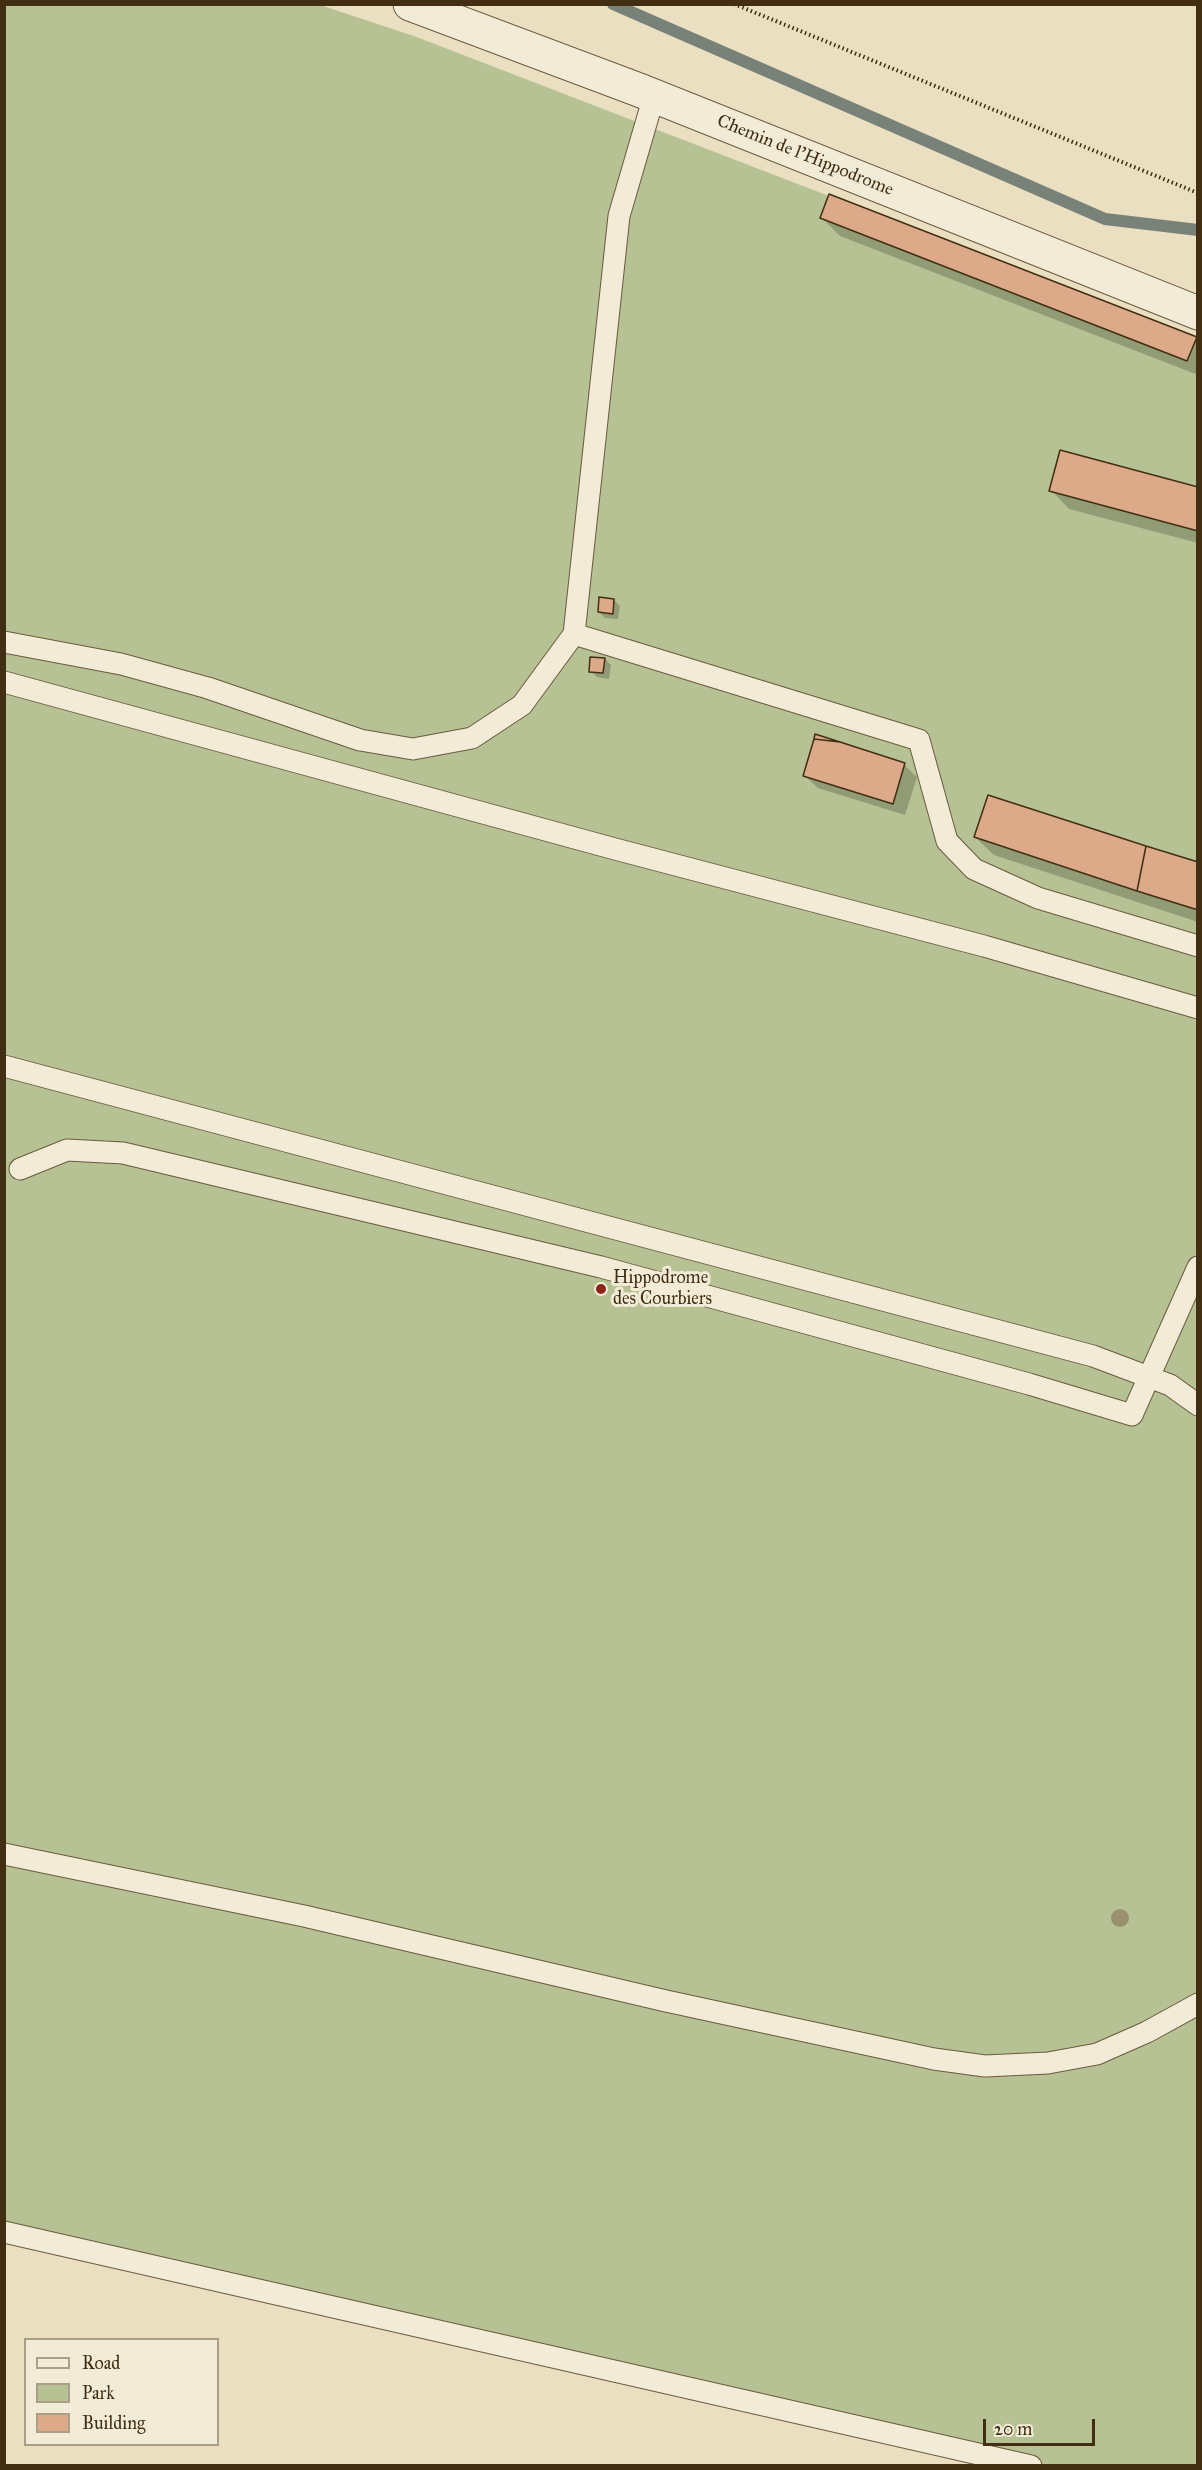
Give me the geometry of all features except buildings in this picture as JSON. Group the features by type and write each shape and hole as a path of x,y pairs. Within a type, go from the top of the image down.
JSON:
{"street":[{"name":"Chemin de l'Hippodrome","path":"410,4 654,96 1197,313"}],"lane":[{"path":"4,642 121,664 208,688 360,740 413,749 472,738 522,705 574,634 619,216 654,96"},
{"path":"574,634 919,740 947,841 974,869 1038,898 1197,946"},
{"path":"4,682 615,849 984,946 1197,1008"},
{"path":"4,1066 1093,1356 1170,1385 1197,1405"},
{"path":"20,1169 67,1150 123,1153 601,1267 1029,1384 1132,1415 1197,1267"},
{"path":"4,1854 304,1916 666,2001 934,2059 985,2066 1048,2063 1097,2054 1147,2032 1197,2004"},
{"path":"4,2232 1031,2466"}],"path":[{"path":"734,4 1197,193"}],"green space":[{"name":"Hippodrome des Courbiers","path":"5,5 320,5 414,36 1197,338 1197,2465 999,2465 5,2240"}],"waterway":[{"path":"613,4 1105,219 1198,230"}],"place":[{"name":"Hippodrome des Courbiers","path":"601,1289"}]}
